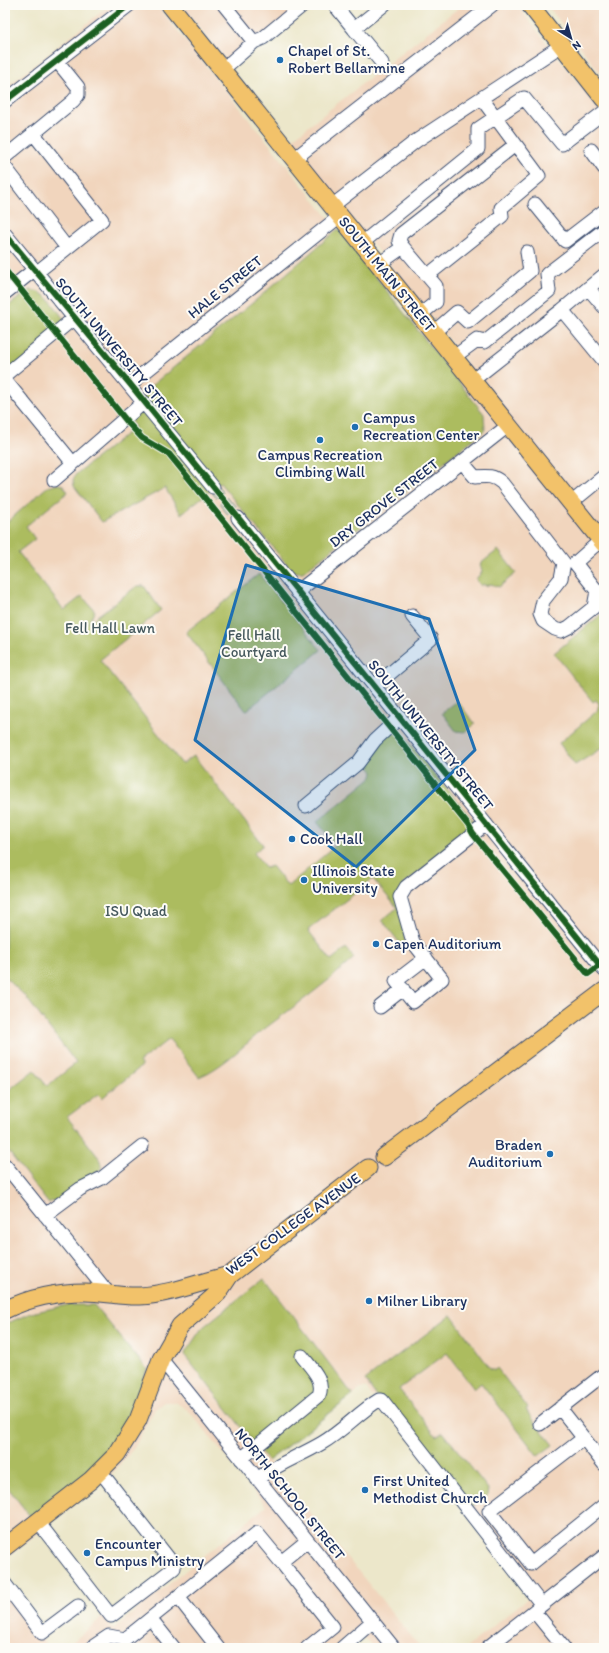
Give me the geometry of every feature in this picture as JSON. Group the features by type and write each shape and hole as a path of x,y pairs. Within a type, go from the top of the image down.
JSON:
{"main road":[{"name":"SOUTH MAIN STREET","path":"170,5 602,542"},
{"path":"530,5 604,98"},
{"path":"384,1157 604,991"},
{"name":"WEST COLLEGE AVENUE","path":"5,1310 43,1297 84,1292 139,1296 161,1294 189,1288 210,1279 230,1275 368,1168"},
{"path":"5,1547 100,1471 117,1454 138,1420 161,1359 180,1326 218,1293 230,1275"}],"street":[{"path":"5,101 129,5"},
{"path":"224,5 254,42"},
{"path":"222,70 254,42 263,38 303,5"},
{"path":"340,5 337,8 382,63"},
{"path":"354,29 384,5"},
{"path":"294,159 492,5"},
{"name":"HALE STREET","path":"130,384 336,211 416,141 562,45"},
{"path":"5,158 73,101 79,92 78,87 57,61"},
{"path":"512,79 524,98 562,144 604,112"},
{"path":"362,244 478,149 478,129 524,98"},
{"path":"428,275 502,216 501,208 539,176 482,99"},
{"path":"5,293 67,248 102,220 33,133"},
{"path":"420,315 436,302 436,286 403,247 399,241 401,234 515,145"},
{"path":"591,150 604,168"},
{"path":"5,167 67,248"},
{"path":"535,204 565,241 604,211"},
{"path":"454,357 477,340 485,342 549,291 547,274 604,230"},
{"name":"SOUTH UNIVERSITY STREET","path":"5,234 35,272 130,384 213,488"},
{"path":"379,264 403,247"},
{"path":"434,332 458,312 468,322 530,271 527,252"},
{"path":"473,380 604,275"},
{"path":"588,288 604,307"},
{"path":"562,310 604,361"},
{"path":"5,375 74,318"},
{"path":"5,380 72,462"},
{"path":"54,480 72,462 144,402"},
{"name":"DRY GROVE STREET","path":"297,592 509,425"},
{"path":"462,462 475,477 496,477 570,563 597,591 594,607 582,618 561,631 555,629 543,621 540,614 543,601 561,578 570,563 602,542"},
{"path":"571,503 604,476"},
{"name":"SOUTH UNIVERSITY STREET","path":"238,518 604,970"},
{"path":"375,686 431,639 412,616"},
{"path":"306,806 358,764 375,740 400,717"},
{"path":"426,958 396,981 413,1002 442,979 426,958 413,942 400,897 406,887 486,824"},
{"path":"380,1007 402,989"},
{"path":"45,1215 80,1189 102,1178 142,1146"},
{"path":"5,1165 109,1294"},
{"path":"241,1459 319,1395 322,1388 321,1382 302,1356"},
{"name":"NORTH SCHOOL STREET","path":"161,1359 394,1648"},
{"path":"540,1424 604,1374"},
{"path":"257,1479 274,1466 323,1443 364,1409 379,1400 382,1400 538,1608 564,1648"},
{"path":"560,1408 604,1464"},
{"path":"584,1438 489,1511 531,1564 604,1505"},
{"path":"38,1522 111,1616 174,1568 173,1564 100,1471"},
{"path":"91,1648 109,1636 125,1639 258,1533 333,1627 307,1648"},
{"path":"281,1562 307,1541"},
{"path":"487,1648 604,1556"},
{"path":"5,1584 42,1633 78,1606"},
{"path":"178,1597 218,1648"},
{"path":"151,1619 174,1648"},
{"path":"342,1648 373,1621"}],"highlighted area":[{"path":"246,565 429,619 475,750 356,867 195,740"}],"shaded area":[{"name":"Illinois State University","path":"110,5 157,5 453,372 467,362 290,141 462,5 517,5 604,116 604,1648 466,1648 538,1590 377,1397 372,1396 366,1387 359,1390 268,1461 421,1648 374,1648 357,1629 334,1648 65,1648 104,1616 113,1629 266,1506 188,1410 175,1402 164,1402 155,1409 134,1448 110,1476 5,1559 5,77 11,84"},
{"path":"181,5 309,5 231,67"},
{"path":"547,5 604,5 604,78"},
{"path":"5,1591 49,1648 5,1648"}],"green space":[{"path":"338,229 484,414 485,430 303,572 293,572 220,483 181,514 165,488 102,522 74,486 73,480 76,474 135,427 131,422 146,390 256,300"},
{"path":"30,290 41,293 46,297 65,321 5,378 5,308"},
{"name":"ISU Quad","path":"58,484 63,485 68,492 26,526 35,539 18,552 64,610 82,596 95,611 88,623 137,586 144,586 161,610 100,660 182,764 194,756 263,845 254,853 266,868 272,866 288,886 336,845 317,822 372,777 373,772 368,765 375,743 391,730 399,731 474,822 474,829 404,884 405,950 382,920 397,908 373,879 308,930 331,960 346,948 354,958 230,1058 215,1069 199,1077 169,1039 139,1062 142,1066 102,1098 98,1094 67,1117 99,1158 102,1168 66,1196 48,1203 5,1147 5,1093 34,1070 47,1086 76,1063 25,996 5,977 5,553 7,554 5,524 47,487"},
{"path":"498,550 516,573 499,587 491,584 485,586 484,584 481,586 476,579 482,572 480,564"},
{"name":"Fell Hall Courtyard","path":"259,574 321,650 246,711 186,632"},
{"path":"604,612 604,747 575,765 559,743 597,711 599,704 596,700 593,702 554,653"},
{"path":"457,701 475,724 465,732 456,731 442,713"},
{"path":"264,1278 353,1395 268,1461 186,1357 185,1353 202,1328"},
{"path":"67,1305 94,1305 147,1369 131,1413 116,1441 100,1464 33,1520 5,1484 5,1324 31,1313"},
{"path":"451,1315 490,1368 495,1370 497,1368 528,1408 526,1409 528,1413 553,1445 538,1456 481,1383 474,1389 447,1353 399,1389 436,1436 443,1432 488,1489 487,1496 471,1507 377,1397 365,1380"}],"tunnel":[{"path":"213,487 238,518"}],"cycle path":[{"path":"5,101 129,5"},
{"path":"5,234 130,384 604,970"},
{"path":"5,270 129,424 142,438 169,454 468,825 473,834 588,974 604,962"}],"place":[{"name":"Chapel of St. Robert Bellarmine","path":"280,60"},
{"name":"Campus Recreation Center","path":"355,427"},
{"name":"Campus Recreation Climbing Wall","path":"320,440"},
{"name":"Cook Hall","path":"292,839"},
{"name":"Illinois State University","path":"304,880"},
{"name":"Capen Auditorium","path":"376,944"},
{"name":"Braden Auditorium","path":"550,1154"},
{"name":"Milner Library","path":"369,1301"},
{"name":"First United Methodist Church","path":"365,1490"},
{"name":"Encounter Campus Ministry","path":"87,1553"}],"park label":[{"name":"Fell Hall Lawn","path":"110,628"}]}
